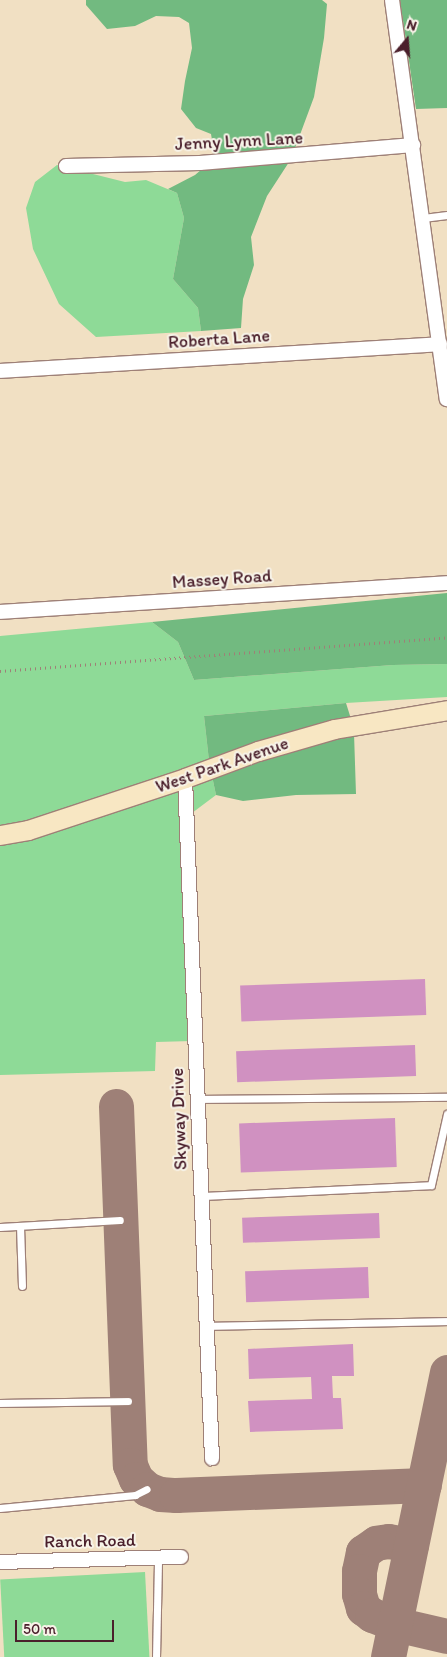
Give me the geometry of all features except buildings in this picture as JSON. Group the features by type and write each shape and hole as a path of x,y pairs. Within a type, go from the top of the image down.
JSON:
{"street":[{"path":"392,0 447,399"},
{"name":"Jenny Lynn Lane","path":"66,166 200,163 413,145"},
{"name":"Roberta Lane","path":"0,371 440,344"},
{"name":"Massey Road","path":"0,612 447,583"},
{"name":"West Park Avenue","path":"0,835 28,830 185,778 258,751 334,729 447,710"},
{"name":"Skyway Drive","path":"185,778 212,1458"},
{"name":"Ranch Road","path":"0,1562 181,1557"}],"lane":[{"path":"422,218 447,215"},
{"path":"197,1099 447,1097"},
{"path":"201,1196 431,1185 447,1114"},
{"path":"0,1227 120,1220"},
{"path":"20,1226 22,1286"},
{"path":"206,1326 447,1322"},
{"path":"0,1403 128,1401"},
{"path":"0,1508 135,1495 146,1489"},
{"path":"156,1657 158,1558"}],"path":[{"path":"0,671 447,637"}],"green space":[{"path":"86,0 322,0 327,4 324,38 314,97 291,159 267,196 251,237 254,265 243,299 241,328 201,331 198,308 173,279 184,218 177,193 168,189 195,175 215,158 211,134 196,128 181,109 192,48 189,23 179,17 156,16 135,26 107,29 86,5"},
{"path":"400,0 447,0 447,108 416,109"},
{"path":"57,165 125,182 146,180 177,193 184,218 173,279 198,308 201,331 96,337 59,304 33,249 26,208 35,182"},
{"path":"447,593 447,664 393,665 194,680 178,642 152,622"},
{"path":"152,622 178,642 194,680 393,665 447,664 447,697 346,703 204,716 209,761 28,823 0,827 0,636"},
{"path":"346,703 351,719 209,761 204,716"},
{"path":"354,733 356,794 296,795 243,801 216,795 212,776 259,758"},
{"path":"212,776 216,795 180,822 192,1041 156,1042 155,1071 0,1075 0,842"},
{"path":"145,1572 149,1657 4,1657 0,1580"}],"taxiway":[{"path":"116,1106 130,1465 136,1479 147,1489 160,1494 176,1495 424,1485"},
{"path":"388,1657 447,1372"},
{"path":"411,1545 388,1541 376,1543 363,1552 359,1571 359,1594 363,1608 372,1615 395,1624 447,1636"}]}
